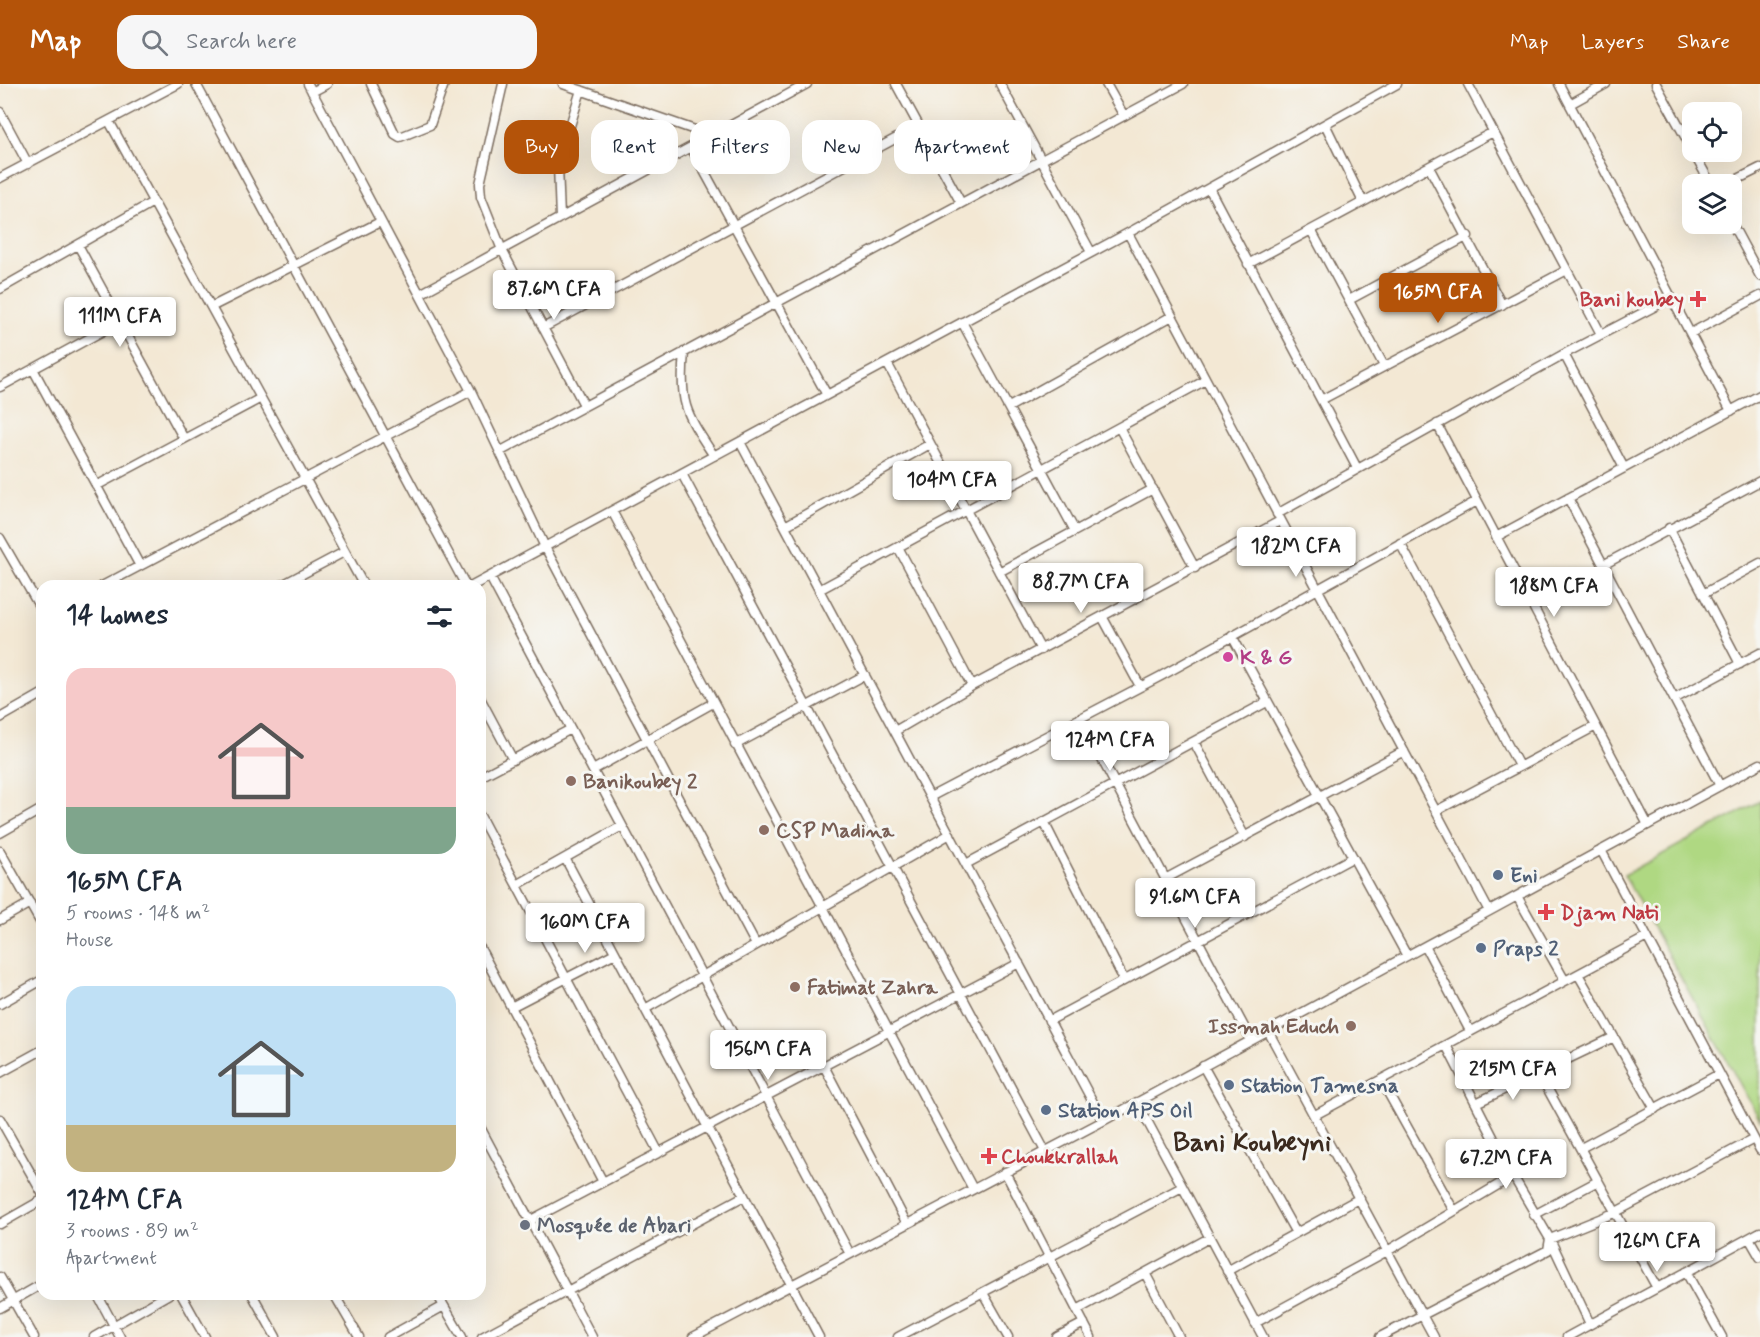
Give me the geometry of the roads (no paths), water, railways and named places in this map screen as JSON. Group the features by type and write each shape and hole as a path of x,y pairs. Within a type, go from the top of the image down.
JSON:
{"street":[{"path":"0,178 178,84"},
{"path":"196,84 463,580"},
{"path":"327,84 310,88 471,391 545,547 756,945"},
{"path":"371,84 395,134 400,137 430,125 444,84"},
{"path":"503,84 480,184 481,197 502,250 584,405"},
{"path":"563,84 690,128"},
{"path":"741,120 807,84"},
{"path":"896,84 916,120"},
{"path":"1000,84 1091,252"},
{"path":"1106,84 1124,116"},
{"path":"501,451 1183,84"},
{"path":"484,580 1128,233 1396,84"},
{"path":"1468,84 1600,334"},
{"path":"1559,84 1731,411"},
{"path":"1570,105 1606,84"},
{"path":"1656,84 1682,130"},
{"path":"560,218 558,165 581,90"},
{"path":"0,112 28,164"},
{"path":"109,121 360,580"},
{"path":"1325,124 1363,202"},
{"path":"1248,264 1493,132"},
{"path":"543,328 894,139"},
{"path":"420,294 690,148"},
{"path":"1429,167 1468,236 1502,305"},
{"path":"1742,177 1760,168"},
{"path":"706,174 827,395"},
{"path":"945,174 961,203"},
{"path":"1209,188 1357,468"},
{"path":"0,289 153,202"},
{"path":"212,307 293,264 380,222"},
{"path":"1311,230 1384,366"},
{"path":"1128,233 1489,911"},
{"path":"1737,234 1760,276"},
{"path":"1349,300 1468,236"},
{"path":"78,245 184,439"},
{"path":"1321,400 1567,270"},
{"path":"1690,333 1760,296"},
{"path":"895,732 972,687 1195,568 1357,468 1600,334 1671,298"},
{"path":"1009,407 1172,316"},
{"path":"0,387 121,321"},
{"path":"962,322 1075,531"},
{"path":"684,352 681,390 684,404 714,456"},
{"path":"1564,354 1624,468"},
{"path":"887,363 1041,650"},
{"path":"33,369 140,566"},
{"path":"819,590 1120,429 1206,380"},
{"path":"113,580 471,391"},
{"path":"1496,537 1760,395"},
{"path":"96,486 261,399"},
{"path":"1437,424 1648,825"},
{"path":"1120,429 1195,568"},
{"path":"740,442 1103,1120"},
{"path":"785,526 930,444"},
{"path":"682,474 1045,1151"},
{"path":"1603,565 1760,481"},
{"path":"999,572 1152,489"},
{"path":"1568,498 1676,698 1720,786"},
{"path":"930,797 1318,590 1477,501"},
{"path":"612,511 973,1189"},
{"path":"1669,528 1740,664"},
{"path":"0,538 36,601"},
{"path":"1400,543 1519,766"},
{"path":"898,547 972,687"},
{"path":"291,580 344,552"},
{"path":"1703,594 1760,563"},
{"path":"490,577 850,1254"},
{"path":"1103,618 1140,686"},
{"path":"1232,636 1407,956"},
{"path":"1676,698 1760,653"},
{"path":"735,745 865,675"},
{"path":"0,718 36,697"},
{"path":"966,864 1267,702"},
{"path":"592,770 713,703"},
{"path":"486,710 513,760"},
{"path":"1080,718 1251,1040"},
{"path":"1436,811 1596,726"},
{"path":"486,774 571,729"},
{"path":"1194,742 1245,837"},
{"path":"1165,879 1404,751"},
{"path":"693,1337 1137,1102 1760,764"},
{"path":"0,833 36,812"},
{"path":"1044,822 1124,980"},
{"path":"517,885 622,826"},
{"path":"486,827 659,1153"},
{"path":"645,1009 950,834"},
{"path":"1601,850 1760,1150"},
{"path":"0,851 36,914"},
{"path":"565,858 819,1337"},
{"path":"1050,1021 1352,858"},
{"path":"1517,896 1564,981"},
{"path":"0,920 30,903"},
{"path":"1315,1115 1647,937"},
{"path":"1425,946 1470,1031"},
{"path":"511,1007 615,953"},
{"path":"486,959 603,1182"},
{"path":"529,1221 1019,963"},
{"path":"1578,974 1655,1109"},
{"path":"0,1004 36,983"},
{"path":"1268,1031 1389,1250 1434,1337"},
{"path":"1476,1103 1540,1075 1614,1037"},
{"path":"1446,1045 1513,1176 1550,1239 1590,1324"},
{"path":"0,1073 36,1053"},
{"path":"824,1066 907,1224"},
{"path":"1203,1066 1296,1233"},
{"path":"1581,1148 1719,1074"},
{"path":"1540,1075 1657,1288"},
{"path":"1381,1080 1454,1211"},
{"path":"1137,1102 1263,1337"},
{"path":"0,1119 36,1182"},
{"path":"486,1139 592,1337"},
{"path":"1550,1239 1614,1213 1754,1139"},
{"path":"1005,1172 1091,1337"},
{"path":"1255,1323 1389,1250 1513,1176"},
{"path":"1534,1215 1598,1181"},
{"path":"898,1337 1182,1187"},
{"path":"482,1337 744,1196"},
{"path":"1227,1271 1360,1198"},
{"path":"0,1224 36,1203"},
{"path":"1567,1337 1760,1232"},
{"path":"1077,1310 1209,1238"},
{"path":"1749,1238 1760,1257"},
{"path":"1380,1337 1548,1250 1550,1239"},
{"path":"1686,1272 1722,1337"},
{"path":"1145,1273 1179,1337"},
{"path":"0,1277 34,1337"},
{"path":"0,1308 36,1287"},
{"path":"983,1293 1008,1337"},
{"path":"101,1300 120,1337"},
{"path":"94,1337 159,1300"},
{"path":"184,1300 205,1337"},
{"path":"255,1300 276,1337"},
{"path":"337,1300 359,1337"},
{"path":"440,1300 462,1337"},
{"path":"388,1337 444,1306"},
{"path":"1057,1337 1084,1323"}],"place":[{"name":"Bani koubey","path":"1698,299"},
{"name":"K & G","path":"1228,657"},
{"name":"Banikoubey 2","path":"571,781"},
{"name":"CSP Madina","path":"764,830"},
{"name":"Eni","path":"1498,875"},
{"name":"Djam Nati","path":"1546,912"},
{"name":"Praps 2","path":"1481,948"},
{"name":"Fatimat Zahra","path":"795,987"},
{"name":"Issmah Educh","path":"1351,1026"},
{"name":"Station Tamesna","path":"1229,1085"},
{"name":"Station APS Oil","path":"1046,1110"},
{"name":"Choukkrallah","path":"989,1156"},
{"name":"Mosquée de Abari","path":"525,1225"}],"district":[{"name":"Bani Koubeyni","path":"1252,1142"}]}
